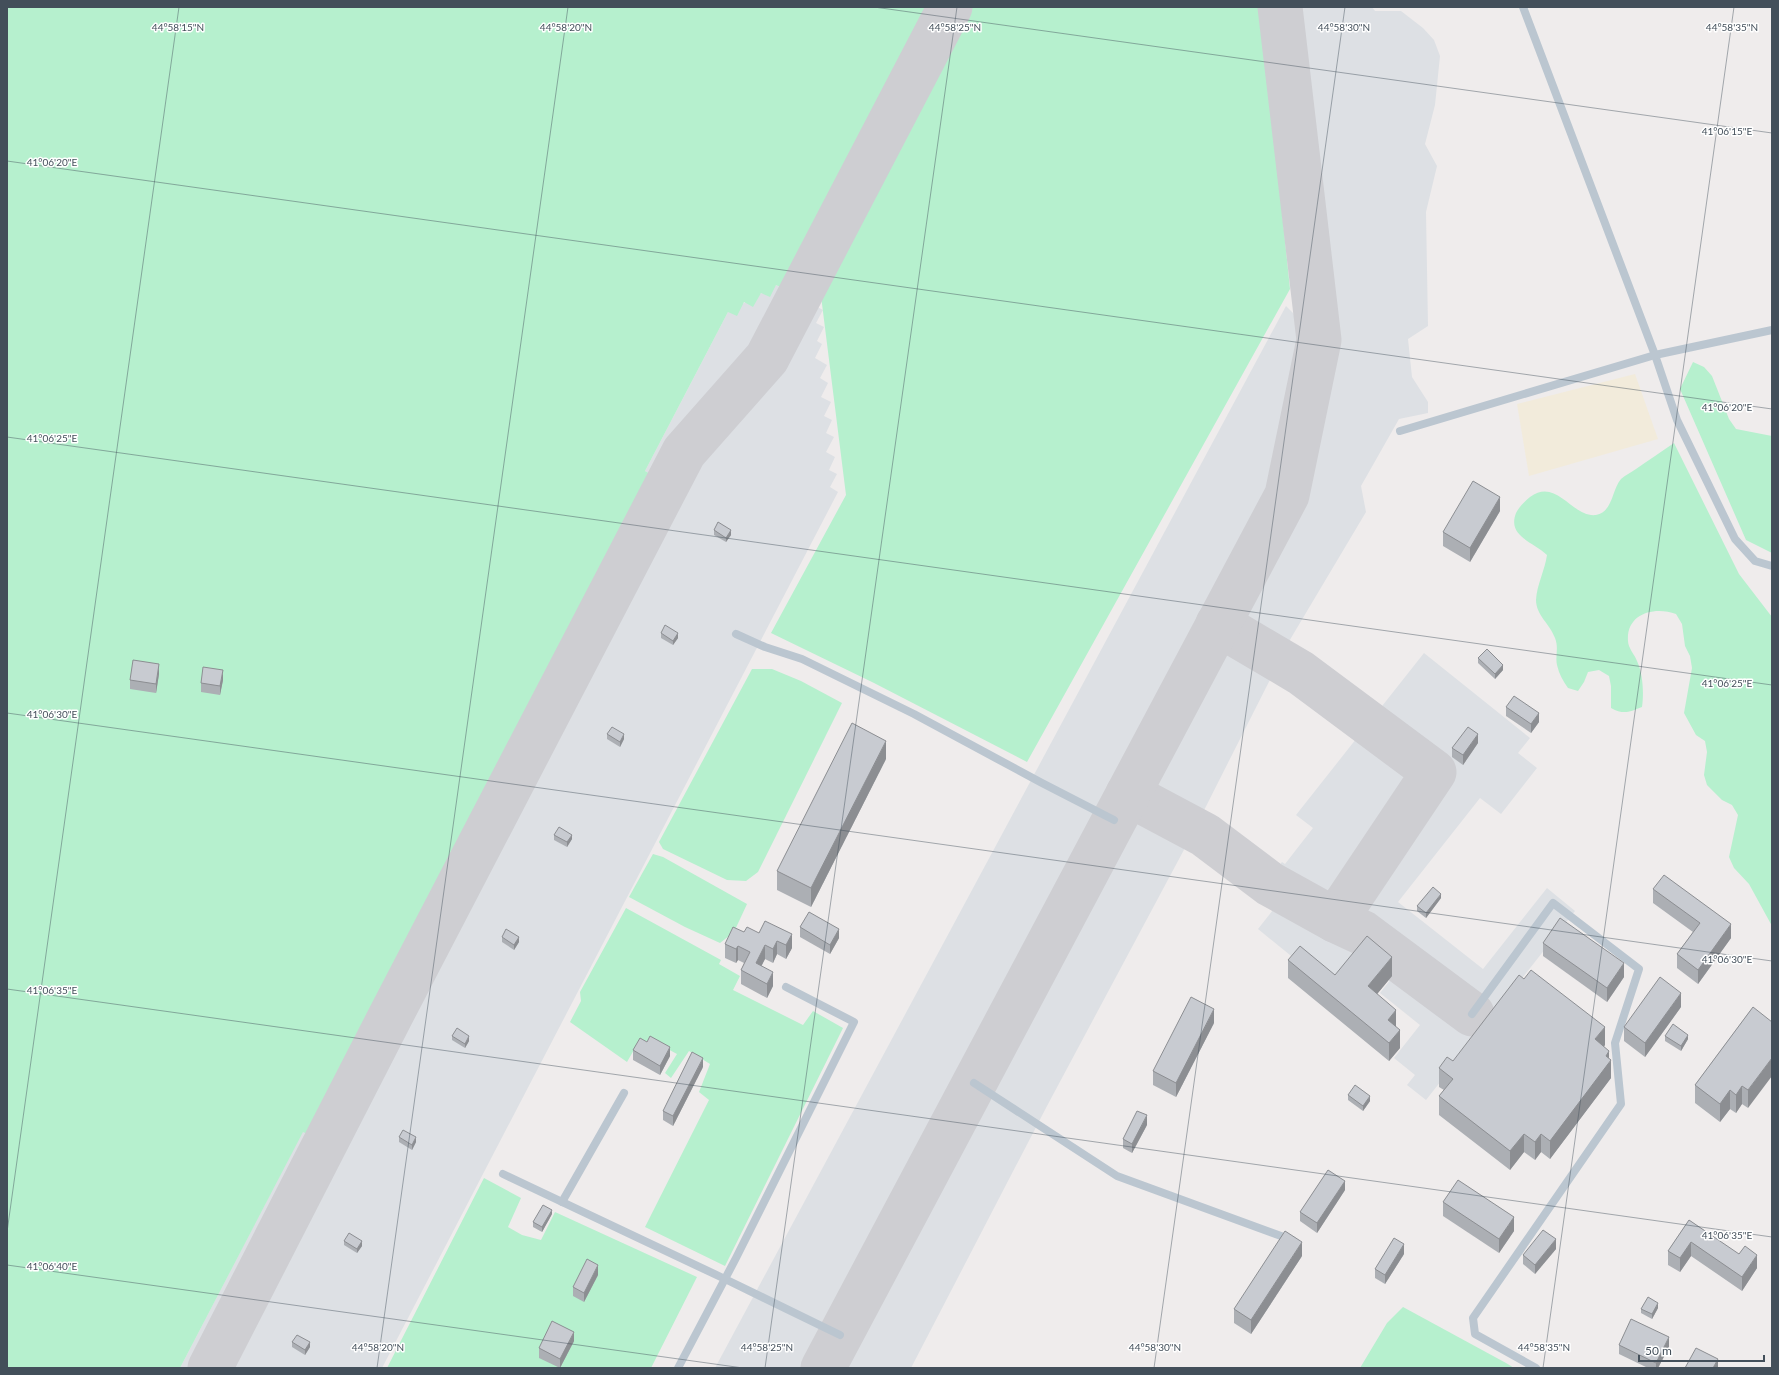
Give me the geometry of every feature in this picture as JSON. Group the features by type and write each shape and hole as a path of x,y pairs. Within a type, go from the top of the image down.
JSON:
{"lane":[{"path":"1524,7 1655,355 1677,420 1735,539 1755,561 1772,566"},
{"path":"1400,431 1655,355 1772,330"},
{"path":"736,634 766,647 809,662 914,714 1114,820"},
{"path":"1472,1014 1554,903 1639,969 1615,1043 1621,1104 1473,1318 1475,1334 1536,1368"},
{"path":"678,1368 725,1279 854,1022 786,987"},
{"path":"974,1084 1117,1176 1298,1243"},
{"path":"562,1202 624,1093"},
{"path":"503,1174 840,1335"}],"shaded area":[{"path":"1280,7 1372,7 1375,11 1401,11 1423,28 1434,40 1440,56 1435,105 1425,144 1437,166 1426,212 1428,326 1408,339 1412,377 1428,402 1428,413 1399,419 1361,486 1366,512 1291,638 1186,846 1047,1106 911,1368 715,1368 1286,306 1319,339"},
{"path":"776,285 823,310 816,323 824,327 817,341 822,344 815,358 827,365 820,378 828,383 821,397 831,402 824,416 832,420 826,433 834,437 826,452 835,457 829,470 837,474 830,487 838,492 382,1368 180,1368 303,1131 314,1137 658,478 645,471 728,312"},
{"path":"1424,653 1530,738 1518,753 1537,768 1501,814 1480,798 1398,902 1483,969 1547,888 1575,911 1426,1100 1407,1085 1415,1075 1394,1058 1420,1025 1380,993 1395,974 1359,946 1328,986 1258,929 1273,910 1255,896 1282,862 1285,864 1313,828 1296,815"}],"green space":[{"path":"7,7 930,7 784,289 776,285 770,297 761,293 753,307 744,302 737,316 728,312 645,471 658,478 314,1137 303,1132 180,1368 7,1368"},
{"path":"972,7 1261,7 1290,289 1027,762 874,683 771,633 846,495 821,296"},
{"path":"1693,362 1704,367 1712,376 1729,419 1736,429 1772,436 1772,553 1746,540 1680,389"},
{"path":"1674,443 1739,574 1772,617 1772,926 1749,884 1734,868 1729,857 1738,815 1732,805 1722,800 1707,785 1704,775 1707,752 1705,741 1696,735 1684,713 1692,668 1690,656 1685,646 1682,624 1676,614 1659,611 1643,614 1632,624 1629,631 1628,644 1637,661 1642,678 1642,707 1626,712 1620,712 1611,708 1611,686 1609,676 1599,670 1588,672 1578,691 1568,688 1561,677 1558,668 1557,645 1555,638 1538,610 1536,600 1547,555 1523,538 1515,528 1514,521 1516,513 1524,502 1540,492 1548,492 1556,495 1579,511 1587,514 1596,515 1602,513 1609,505 1618,483 1624,476"},
{"path":"752,669 772,669 801,681 842,703 758,872 746,881 727,880 663,849 659,842"},
{"path":"653,854 663,857 747,904 734,932 720,943 685,927 629,897"},
{"path":"626,908 721,960 719,964 740,976 733,990 803,1025 813,1011 843,1028 725,1266 645,1227 709,1100 699,1092 710,1064 689,1051 671,1078 665,1073 677,1054 653,1041 639,1041 627,1062 570,1022 581,1001 580,992"},
{"path":"484,1178 521,1198 508,1227 522,1235 541,1240 555,1212 697,1277 651,1368 387,1368"},
{"path":"1403,1307 1514,1368 1360,1368 1387,1323"}],"sand":[{"path":"1635,374 1658,439 1529,476 1517,404"}],"building":[{"path":"1473,481 1500,497 1470,548 1443,532"},
{"path":"718,522 731,530 726,538 714,530"},
{"path":"665,625 678,633 673,641 661,633"},
{"path":"1487,649 1503,665 1495,674 1478,658"},
{"path":"133,660 159,664 156,684 130,680"},
{"path":"203,667 223,670 220,686 201,683"},
{"path":"1514,696 1539,713 1531,724 1506,707"},
{"path":"852,723 886,741 811,888 777,871"},
{"path":"612,727 624,734 620,742 607,734"},
{"path":"1468,727 1478,734 1463,755 1452,748"},
{"path":"559,827 572,835 567,842 554,835"},
{"path":"1664,875 1731,924 1698,970 1677,954 1700,923 1653,889"},
{"path":"1433,887 1441,894 1426,913 1417,906"},
{"path":"809,912 839,929 830,945 800,927"},
{"path":"1560,918 1624,963 1607,988 1543,943"},
{"path":"765,921 792,934 786,945 777,941 773,949 765,945 756,963 773,972 767,984 741,970 750,952 738,946 736,949 725,944 733,927 744,932 747,927 759,933"},
{"path":"506,929 519,937 514,945 502,937"},
{"path":"1367,936 1392,957 1368,986 1396,1010 1388,1020 1400,1030 1389,1043 1288,960 1300,946 1335,975"},
{"path":"1531,970 1605,1027 1595,1039 1609,1051 1606,1056 1611,1060 1550,1141 1541,1134 1535,1142 1524,1134 1510,1151 1439,1096 1453,1079 1439,1068 1447,1057 1453,1061 1519,975 1524,979"},
{"path":"1660,977 1681,993 1645,1043 1624,1027"},
{"path":"1191,997 1214,1009 1176,1083 1153,1071"},
{"path":"1753,1007 1772,1022 1772,1058 1748,1090 1742,1086 1736,1095 1730,1090 1720,1104 1695,1085"},
{"path":"1673,1024 1688,1035 1681,1046 1665,1036"},
{"path":"457,1028 469,1036 465,1044 452,1036"},
{"path":"650,1036 670,1047 660,1066 633,1050 640,1038 647,1042"},
{"path":"692,1052 703,1058 673,1116 663,1111"},
{"path":"1355,1085 1370,1096 1363,1106 1348,1095"},
{"path":"1137,1111 1147,1115 1132,1144 1123,1139"},
{"path":"403,1130 416,1137 412,1145 399,1137"},
{"path":"1328,1170 1345,1181 1317,1223 1300,1212"},
{"path":"1458,1180 1514,1217 1499,1239 1443,1202"},
{"path":"543,1205 552,1210 542,1227 533,1222"},
{"path":"1689,1220 1739,1254 1745,1246 1757,1255 1742,1277 1691,1242 1680,1258 1668,1251"},
{"path":"1543,1230 1556,1239 1535,1265 1523,1255"},
{"path":"1285,1231 1302,1242 1251,1320 1234,1309"},
{"path":"349,1233 362,1241 357,1249 344,1241"},
{"path":"1394,1238 1404,1244 1385,1275 1375,1269"},
{"path":"587,1259 598,1265 584,1293 573,1287"},
{"path":"1648,1297 1658,1303 1652,1314 1641,1309"},
{"path":"1631,1319 1669,1337 1656,1363 1619,1345"},
{"path":"552,1321 574,1332 560,1359 539,1348"},
{"path":"297,1335 310,1342 305,1350 292,1342"},
{"path":"1696,1348 1718,1359 1713,1368 1685,1368"}],"taxiway":[{"path":"210,1368 391,1015 684,452 767,358 950,7"},
{"path":"823,1368 1287,495 1319,340 1280,7"},
{"path":"1218,624 1301,673 1434,772 1335,920"},
{"path":"1128,794 1205,835 1270,884 1335,920 1363,933 1472,1014"}]}
